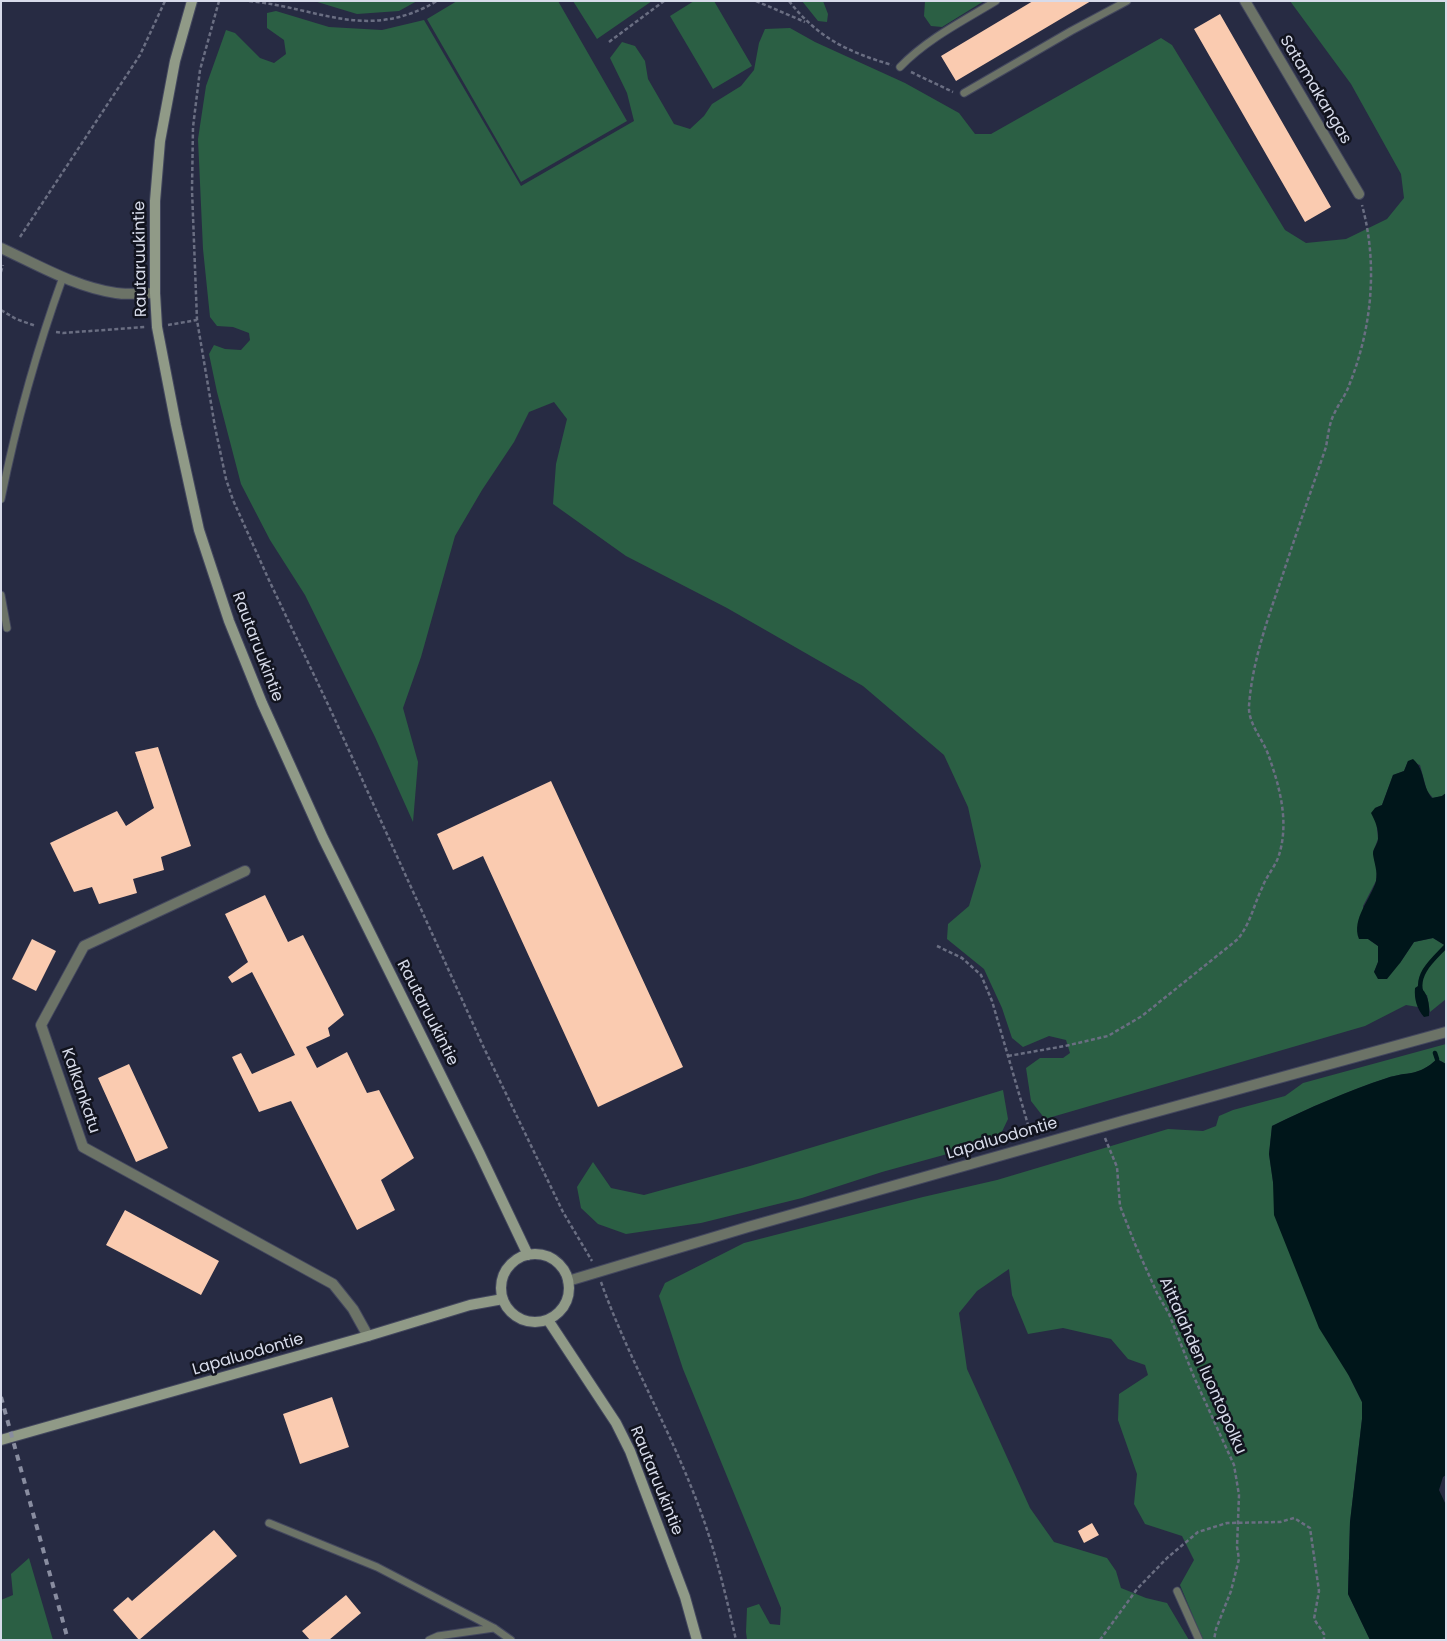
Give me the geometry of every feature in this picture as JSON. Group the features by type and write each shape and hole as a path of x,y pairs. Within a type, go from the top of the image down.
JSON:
{"main road":[{"name":"Rautaruukintie","path":"192,1 175,60 160,141 155,201 155,293 157,326 199,530 229,621 262,703 323,838 484,1160 528,1255"},
{"path":"539,1254 549,1257 565,1271 568,1281 569,1293 565,1304 558,1313 548,1320 537,1322 521,1319 508,1309 503,1299 501,1288 503,1276 518,1259 528,1255 539,1254"},
{"name":"Lapaluodontie","path":"1,1440 368,1336 470,1305 503,1299"},
{"name":"Rautaruukintie","path":"548,1320 616,1423 630,1451 685,1597 698,1640"}],"street":[{"name":"Satamakangas","path":"1245,1 1360,194"},
{"path":"1,248 63,277 117,294 155,293"},
{"name":"Kalkankatu","path":"245,871 84,946 41,1025 83,1147 333,1284 354,1309 368,1336"},
{"name":"Lapaluodontie","path":"568,1281 748,1227 1100,1127 1446,1032"}],"lane":[{"path":"900,67 931,40 996,1"},
{"path":"964,93 1127,1"},
{"path":"1,500 8,465 44,329 63,277"},
{"path":"1,595 7,628"},
{"path":"270,1523 377,1567 494,1628 512,1640"},
{"path":"1178,1591 1199,1640"},
{"path":"429,1640 438,1636 494,1628"}],"path":[{"path":"20,238 140,55 165,1"},
{"path":"219,1 200,70 193,127 192,190 197,320 226,479 233,500 484,1048 563,1212 598,1273 611,1310 678,1456 707,1528 736,1640"},
{"path":"249,1 279,5 350,21 387,20 411,14 437,1"},
{"path":"609,42 664,1"},
{"path":"756,1 807,22"},
{"path":"789,1 807,22 832,42 856,53 900,67 956,93 964,93"},
{"path":"1008,1056 1108,1036 1125,1027 1222,954 1238,939 1248,926 1264,882 1278,859 1283,838 1284,818 1279,786 1261,738 1253,726 1249,706 1255,666 1268,617 1326,448 1334,412 1344,398 1360,357 1371,294 1372,274 1365,216 1360,194"},
{"path":"1,272 3,265"},
{"path":"1,310 16,319 44,329 63,333 157,326 197,320"},
{"path":"937,946 962,958 981,975 992,1001 1034,1146"},
{"name":"Aittalahden luontopolku","path":"1100,1127 1117,1167 1120,1206 1134,1244 1169,1314 1194,1377 1234,1465 1239,1495 1238,1559 1231,1592 1216,1629 1214,1640"},
{"path":"1100,1640 1137,1589 1167,1558 1198,1532 1227,1522 1280,1522 1294,1518 1310,1528 1319,1591 1314,1619 1324,1634 1324,1640"}],"green space":[{"path":"314,1 417,1 399,11 357,14"},
{"path":"457,1 558,1 627,121 521,182 427,19"},
{"path":"573,1 652,1 597,39"},
{"path":"694,1 714,1 752,66 713,89 670,16"},
{"path":"802,1 823,1 828,14 827,22 818,21"},
{"path":"925,1 984,1 942,27 931,26 924,16"},
{"path":"1290,1 1446,1 1446,793 1433,798 1427,791 1420,765 1408,761 1404,771 1393,775 1382,805 1375,808 1378,839 1373,852 1377,870 1376,881 1363,906 1368,939 1378,946 1378,962 1374,972 1400,963 1414,942 1433,938 1446,946 1446,999 1430,1012 1427,995 1415,996 1418,1007 1406,1005 1365,1026 1045,1119 1031,1101 1026,1068 1040,1058 1063,1058 1070,1053 1066,1040 1049,1036 1023,1047 1012,1038 1002,1008 984,969 947,939 948,924 969,906 981,866 968,807 944,755 863,686 727,608 626,556 553,504 556,464 567,419 554,402 529,412 514,442 482,490 455,536 421,657 403,708 418,762 413,822 375,737 305,595 270,540 241,484 217,392 209,354 214,345 225,349 241,350 250,340 249,333 233,327 217,326 210,317 203,249 198,139 206,86 226,30 235,33 260,58 274,63 286,54 284,40 267,28 267,13 276,11 329,27 382,30 424,20 521,186 634,121 627,93 610,58 622,42 635,46 645,61 648,79 674,124 690,129 704,116 712,104 741,86 754,70 759,43 765,29 790,28 815,42 905,83 959,113 975,134 991,134 1161,38 1172,45 1285,230 1306,243 1346,239 1387,219 1404,198 1401,174 1351,84"},
{"path":"1446,1044 1446,1064 1437,1059 1424,1069 1357,1088 1272,1126 1269,1154 1273,1182 1349,1376 1362,1402 1362,1419 1350,1522 1348,1594 1370,1640 1203,1640 1180,1585 1194,1560 1182,1536 1145,1524 1134,1504 1137,1474 1118,1420 1119,1394 1148,1375 1145,1365 1128,1359 1111,1339 1063,1328 1028,1334 1012,1295 1009,1269 977,1291 959,1313 967,1369 1030,1508 1054,1542 1107,1558 1116,1571 1121,1588 1146,1598 1167,1603 1189,1640 747,1640 747,1608 759,1604 770,1624 780,1625 781,1608 683,1369 659,1296 665,1283 744,1243 997,1180 1168,1129 1203,1131 1216,1126 1219,1116 1233,1110 1285,1096 1303,1083"},
{"path":"1003,1090 1008,1119 998,1140 882,1172 802,1198 701,1223 626,1234 598,1224 581,1208 577,1187 593,1162 611,1188 644,1195 750,1166"},
{"path":"29,1558 53,1640 1,1640 1,1600 13,1595 11,1574"}],"shaded area":[{"path":"1413,759 1420,768 1426,788 1432,798 1446,793 1446,946 1433,938 1414,942 1387,979 1378,979 1374,972 1378,962 1378,946 1368,939 1359,939 1357,932 1360,917 1376,881 1373,854 1378,841 1378,832 1371,813 1375,808 1382,805 1393,775 1404,771 1408,761"},
{"path":"1418,986 1424,991 1428,999 1429,1016 1424,1017 1418,1007 1415,988"},
{"path":"1437,1059 1446,1064 1446,1475 1443,1477 1439,1490 1446,1505 1446,1640 1370,1640 1348,1594 1350,1522 1362,1419 1362,1402 1349,1376 1319,1328 1274,1215 1273,1182 1269,1154 1272,1126 1357,1088 1424,1069"}],"building":[{"path":"1033,1 1091,1 956,81 941,56"},
{"path":"1220,14 1331,207 1305,222 1194,29"},
{"path":"158,747 191,846 161,857 164,870 133,879 137,893 99,904 92,887 74,892 50,843 117,811 126,826 154,808 135,752"},
{"path":"551,781 683,1067 598,1107 483,856 453,870 437,834"},
{"path":"265,895 288,942 303,935 344,1015 328,1028 330,1036 306,1047 317,1068 347,1052 367,1093 379,1090 414,1158 381,1180 395,1210 357,1230 291,1101 259,1112 232,1057 241,1053 252,1074 295,1055 252,972 232,983 228,977 248,962 225,914"},
{"path":"32,939 56,951 36,991 12,979"},
{"path":"129,1064 168,1148 136,1162 98,1078"},
{"path":"125,1210 219,1261 201,1295 106,1245"},
{"path":"332,1397 349,1447 300,1464 283,1414"},
{"path":"1092,1523 1099,1535 1084,1543 1078,1531"},
{"path":"214,1530 237,1556 139,1640 113,1610 128,1597 132,1601"},
{"path":"346,1595 361,1613 329,1640 310,1640 302,1631"}],"waterway":[{"path":"1421,992 1421,979 1427,967 1446,946"},
{"path":"1435,1053 1437,1059"}],"railway":[{"path":"1,1397 68,1640"}]}
